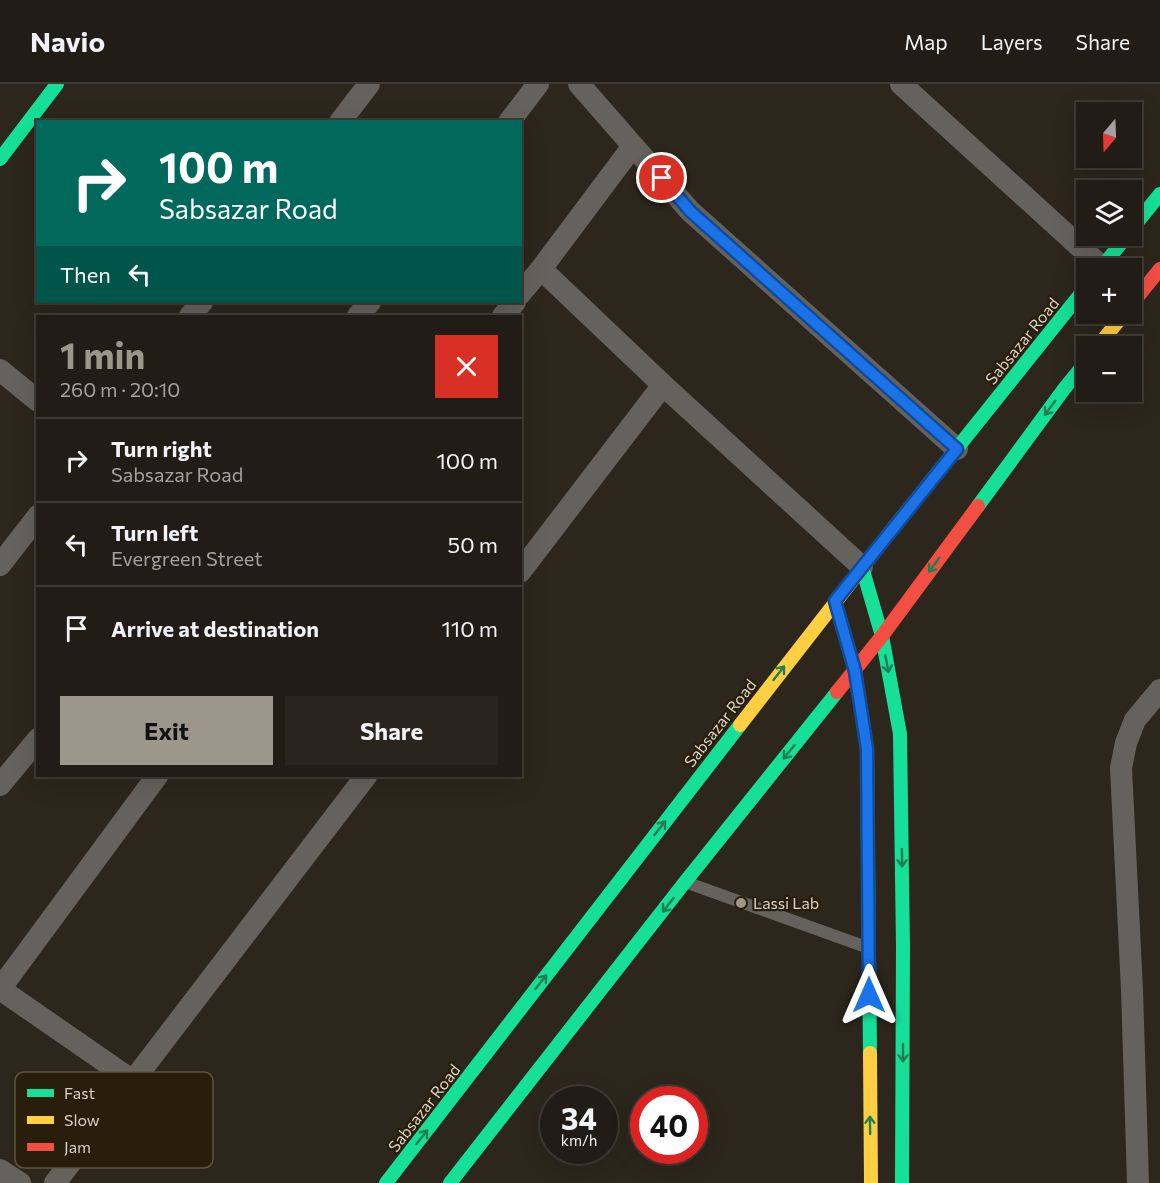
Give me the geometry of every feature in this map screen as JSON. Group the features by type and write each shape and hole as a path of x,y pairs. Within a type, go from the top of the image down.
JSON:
{"main road":[{"path":"0,159 57,84"},
{"path":"1142,216 1160,194"},
{"path":"1109,258 1119,246"},
{"path":"1142,292 1159,273"},
{"name":"Sabsazar Road","path":"386,1183 835,601 1076,300"},
{"path":"1106,336 1116,324"},
{"path":"450,1183 685,882 855,671 1076,375"},
{"path":"862,567 882,636 900,734 871,1183"},
{"path":"835,601 855,671 867,749 886,948 902,1183"}],"street":[{"path":"342,120 369,84"},
{"path":"511,120 538,84"},
{"path":"579,84 690,211 957,449"},
{"path":"901,84 1090,258"},
{"path":"522,292 633,146"},
{"path":"541,269 663,385 862,567"},
{"path":"191,315 201,303"},
{"path":"359,315 369,303"},
{"path":"504,315 514,303"},
{"path":"0,370 36,399"},
{"path":"522,569 663,385"},
{"path":"0,565 36,519"},
{"path":"1138,1183 1132,990 1121,768 1126,743 1135,720 1160,690"},
{"path":"0,785 36,741"},
{"path":"120,1072 0,989 156,777"},
{"path":"140,1072 365,777"},
{"path":"55,1183 66,1168"},
{"path":"0,1170 20,1183"}],"lane":[{"path":"685,882 886,948"}],"traffic: fast":[{"path":"0,159 57,84"},
{"path":"1142,216 1160,194"},
{"path":"1109,258 1119,246"},
{"path":"894,527 1076,300"},
{"path":"978,506 1076,374"},
{"path":"862,567 882,636 900,734 903,947 902,1183"},
{"path":"835,601 855,671 867,749 870,1053"},
{"path":"450,1183 837,692"},
{"path":"386,1183 740,725"}],"traffic: slow":[{"path":"1106,336 1116,324"},
{"path":"740,725 894,527"},
{"path":"870,1053 871,1183"}],"traffic: jam":[{"path":"1142,291 1160,269"},
{"path":"837,692 882,636 978,506"}],"place":[{"name":"Lassi Lab","path":"741,903"}],"route":[{"path":"662,178 690,211 957,449 835,601 855,671 867,749 869,995"}]}
